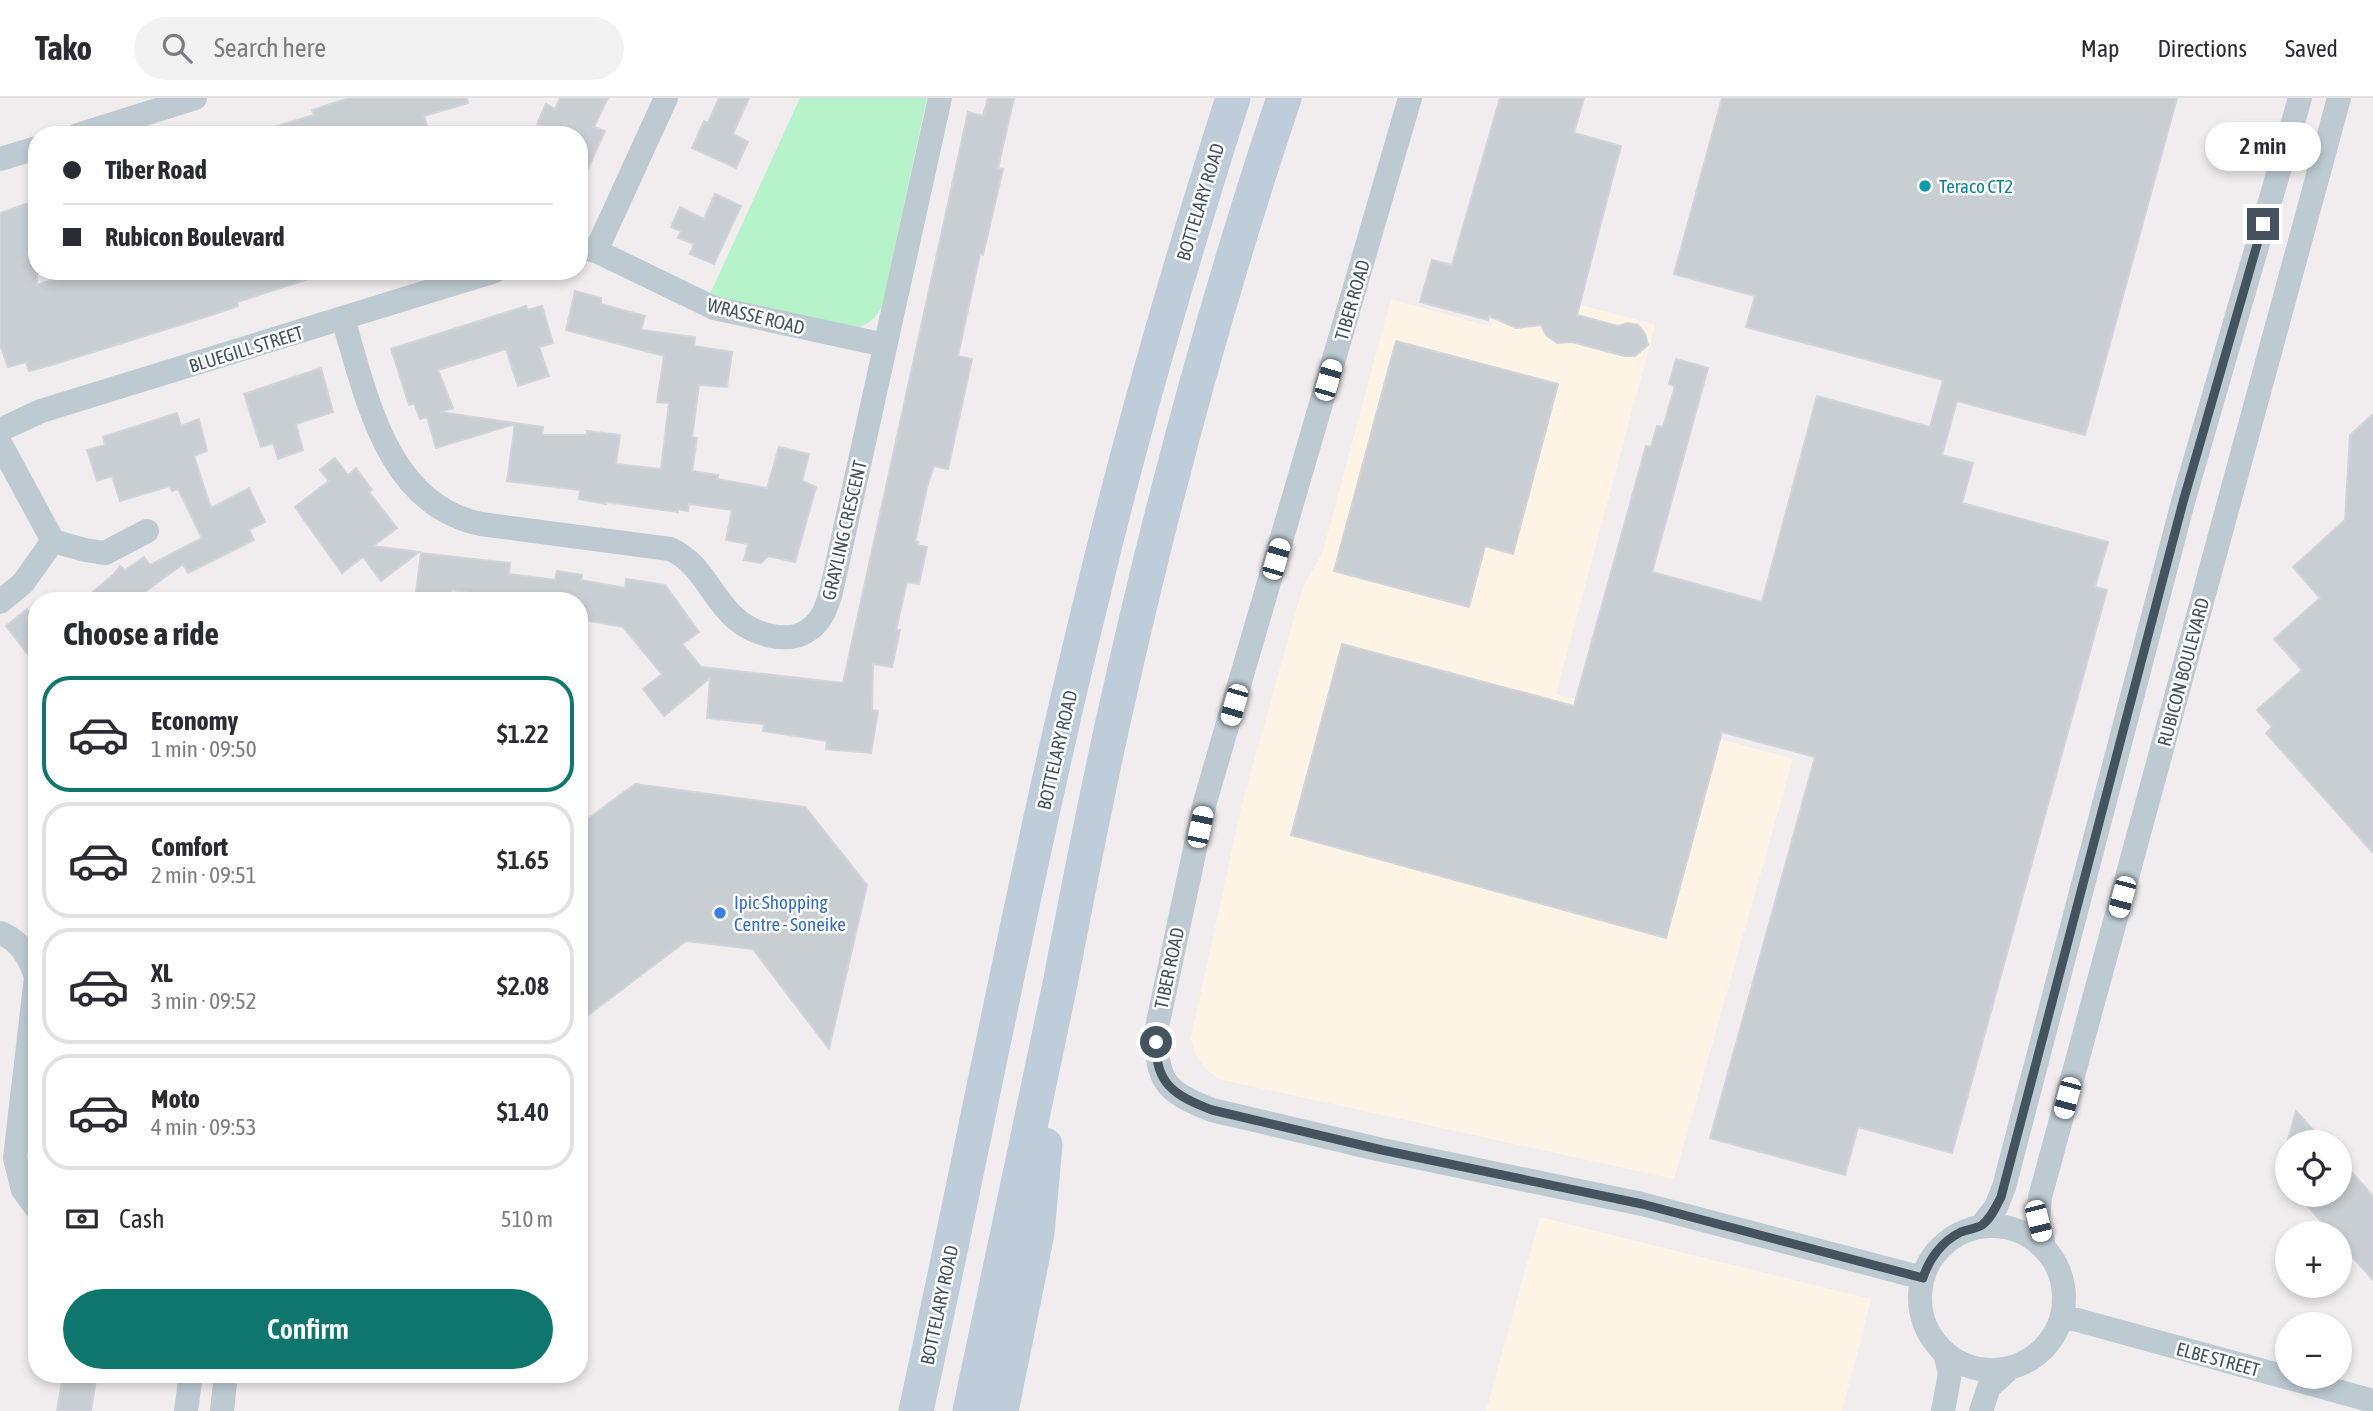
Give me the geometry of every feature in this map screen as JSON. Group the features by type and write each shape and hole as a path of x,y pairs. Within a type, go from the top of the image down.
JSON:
{"main road":[{"name":"BOTTELARY ROAD","path":"916,1411 1095,583 1151,367 1233,98"},
{"path":"970,1411 1115,712 1164,508 1232,261 1284,98"},
{"path":"1001,1411 1037,1233 1061,977"},
{"path":"894,1411 928,1293 961,1199"}],"street":[{"path":"106,126 195,98"},
{"path":"588,247 666,98"},
{"name":"GRAYLING CRESCENT","path":"343,319 382,438 422,495 433,505 462,520 481,524 670,549 693,564 735,618 762,634 792,637 812,629 827,607 940,98"},
{"name":"TIBER ROAD","path":"1410,98 1205,802 1157,1027 1156,1057 1159,1070 1174,1092 1185,1100 1212,1110 1382,1150 1642,1204 1923,1278"},
{"path":"1981,1226 1996,1207 2004,1187 2183,502 2300,98"},
{"name":"RUBICON BOULEVARD","path":"2044,1247 2038,1221 2040,1197 2339,98"},
{"path":"0,159 28,151"},
{"name":"WRASSE ROAD","path":"588,249 714,308 885,345"},
{"name":"BLUEGILL STREET","path":"0,430 41,411 466,280"},
{"path":"0,443 53,541 105,553 148,531"},
{"path":"0,602 23,583 53,541"},
{"path":"0,933 12,939 28,960"},
{"path":"28,1046 15,1158 23,1190 28,1197"},
{"path":"1981,1226 2004,1226 2026,1233 2044,1247 2058,1268 2064,1292 2063,1316 2051,1340 2033,1358 2010,1368 1985,1371 1964,1364 1945,1353 1927,1331 1920,1311 1923,1278 1927,1264 1941,1246 1959,1233 1981,1226"},
{"name":"ELBE STREET","path":"2063,1316 2373,1401"},
{"path":"1943,1411 1950,1373 1945,1353"},
{"path":"1981,1411 1989,1387 2010,1368"},
{"path":"186,1411 190,1383"},
{"path":"222,1411 225,1383"}],"shaded area":[{"path":"1504,284 1655,325 1556,694 1793,759 1674,1179 1219,1079 1205,1068 1195,1054 1191,1038 1242,804 1302,590 1323,551 1391,299 1491,327"},
{"path":"1540,1217 1871,1299 1842,1411 1486,1411"}],"green space":[{"path":"800,98 927,98 882,306 872,320 855,328 721,299 710,294"}],"building":[{"path":"349,98 467,98 468,103 424,116 427,126 277,126 314,115 312,110"},
{"path":"560,98 608,98 594,127 605,131 588,168 588,126 537,124 546,104 555,109"},
{"path":"719,98 749,98 733,134 748,142 736,168 692,148 704,121 708,123"},
{"path":"988,98 1014,98 998,168 1003,169 983,255 980,254 958,356 972,359 948,469 934,466 927,487 915,542 927,547 919,584 907,582 896,630 900,630 892,667 873,664 872,710 878,711 871,753 826,749 827,741 763,731 764,724 707,718 710,678 664,716 643,689 662,674 623,627 588,621 588,592 416,592 421,553 510,563 509,574 555,580 557,571 582,575 581,580 625,588 626,579 665,585 699,632 682,644 701,667 843,683 968,112 983,116"},
{"path":"1500,98 1584,98 1574,133 1621,146 1577,315 1618,326 1627,323 1638,325 1645,334 1648,345 1635,356 1624,356 1572,342 1557,343 1546,335 1541,325 1516,328 1489,316 1488,320 1420,302 1432,260 1452,265"},
{"path":"1722,98 2177,98 2085,435 1957,401 1942,455 1973,463 1962,503 2108,542 2095,587 2107,590 1952,1153 1858,1127 1845,1175 1710,1138 1815,757 1722,732 1666,938 1291,835 1342,644 1574,706 1646,446 1651,447 1657,426 1663,427 1675,386 1669,384 1676,359 1708,368 1652,572 1762,602 1817,396 1930,427 1943,380 1746,327 1755,296 1674,274"},
{"path":"715,194 741,206 714,264 690,254 694,244 678,238 681,231 671,227 680,207 704,219"},
{"path":"28,203 28,280 37,280 37,285 52,280 306,280 237,302 238,306 215,314 55,364 29,371 26,362 8,367 0,345 0,213"},
{"path":"575,291 601,298 601,304 645,316 641,330 695,337 694,346 732,352 727,387 699,385 692,437 697,438 692,471 718,475 717,479 767,488 779,447 809,454 802,481 816,487 795,562 768,556 761,563 744,560 748,544 726,540 732,510 689,504 688,511 678,509 678,512 606,504 579,499 580,490 507,481 515,424 436,448 427,417 420,419 414,403 409,405 391,349 526,306 528,310 542,306 553,343 539,347 549,376 518,386 506,349 438,370 453,408 440,412 543,427 542,435 587,435 587,431 620,435 616,464 661,469 669,403 657,402 664,356 566,330"},
{"path":"1396,341 1558,384 1513,554 1485,546 1469,607 1334,571"},
{"path":"321,368 333,412 296,424 303,450 278,459 273,443 261,447 244,394"},
{"path":"177,413 181,426 199,419 207,451 194,456 211,508 249,488 265,522 249,530 254,540 188,573 183,564 145,592 93,592 120,566 125,570 144,557 150,565 202,538 178,489 172,491 170,486 120,501 112,476 97,481 87,450 105,445 103,437"},
{"path":"2373,414 2373,853 2266,733 2272,727 2257,710 2302,670 2274,639 2320,598 2293,567 2345,520 2350,435"},
{"path":"335,458 348,475 356,468 372,490 369,492 397,528 373,546 419,552 381,581 363,557 342,573 295,507 329,481 320,470"},
{"path":"27,609 28,654 6,626"},
{"name":"Ipic Shopping Centre - Soneike","path":"635,784 805,807 867,885 829,1049 753,949 686,941 588,1015 589,818"},
{"path":"2296,1111 2313,1130 2291,1130"},
{"path":"2352,1172 2373,1196 2373,1280 2352,1256 2352,1221 2321,1221 2308,1207 2352,1207"},
{"path":"62,1383 96,1383 91,1411 57,1411"}],"place":[{"name":"Teraco CT2","path":"1925,186"},
{"name":"Ipic Shopping Centre - Soneike","path":"720,913"}],"route":[{"path":"1156,1042 1156,1057 1164,1080 1185,1100 1212,1110 1382,1150 1642,1204 1923,1278 1927,1264 1941,1246 1959,1233 1981,1226 2001,1197 2183,502 2263,224"}]}
